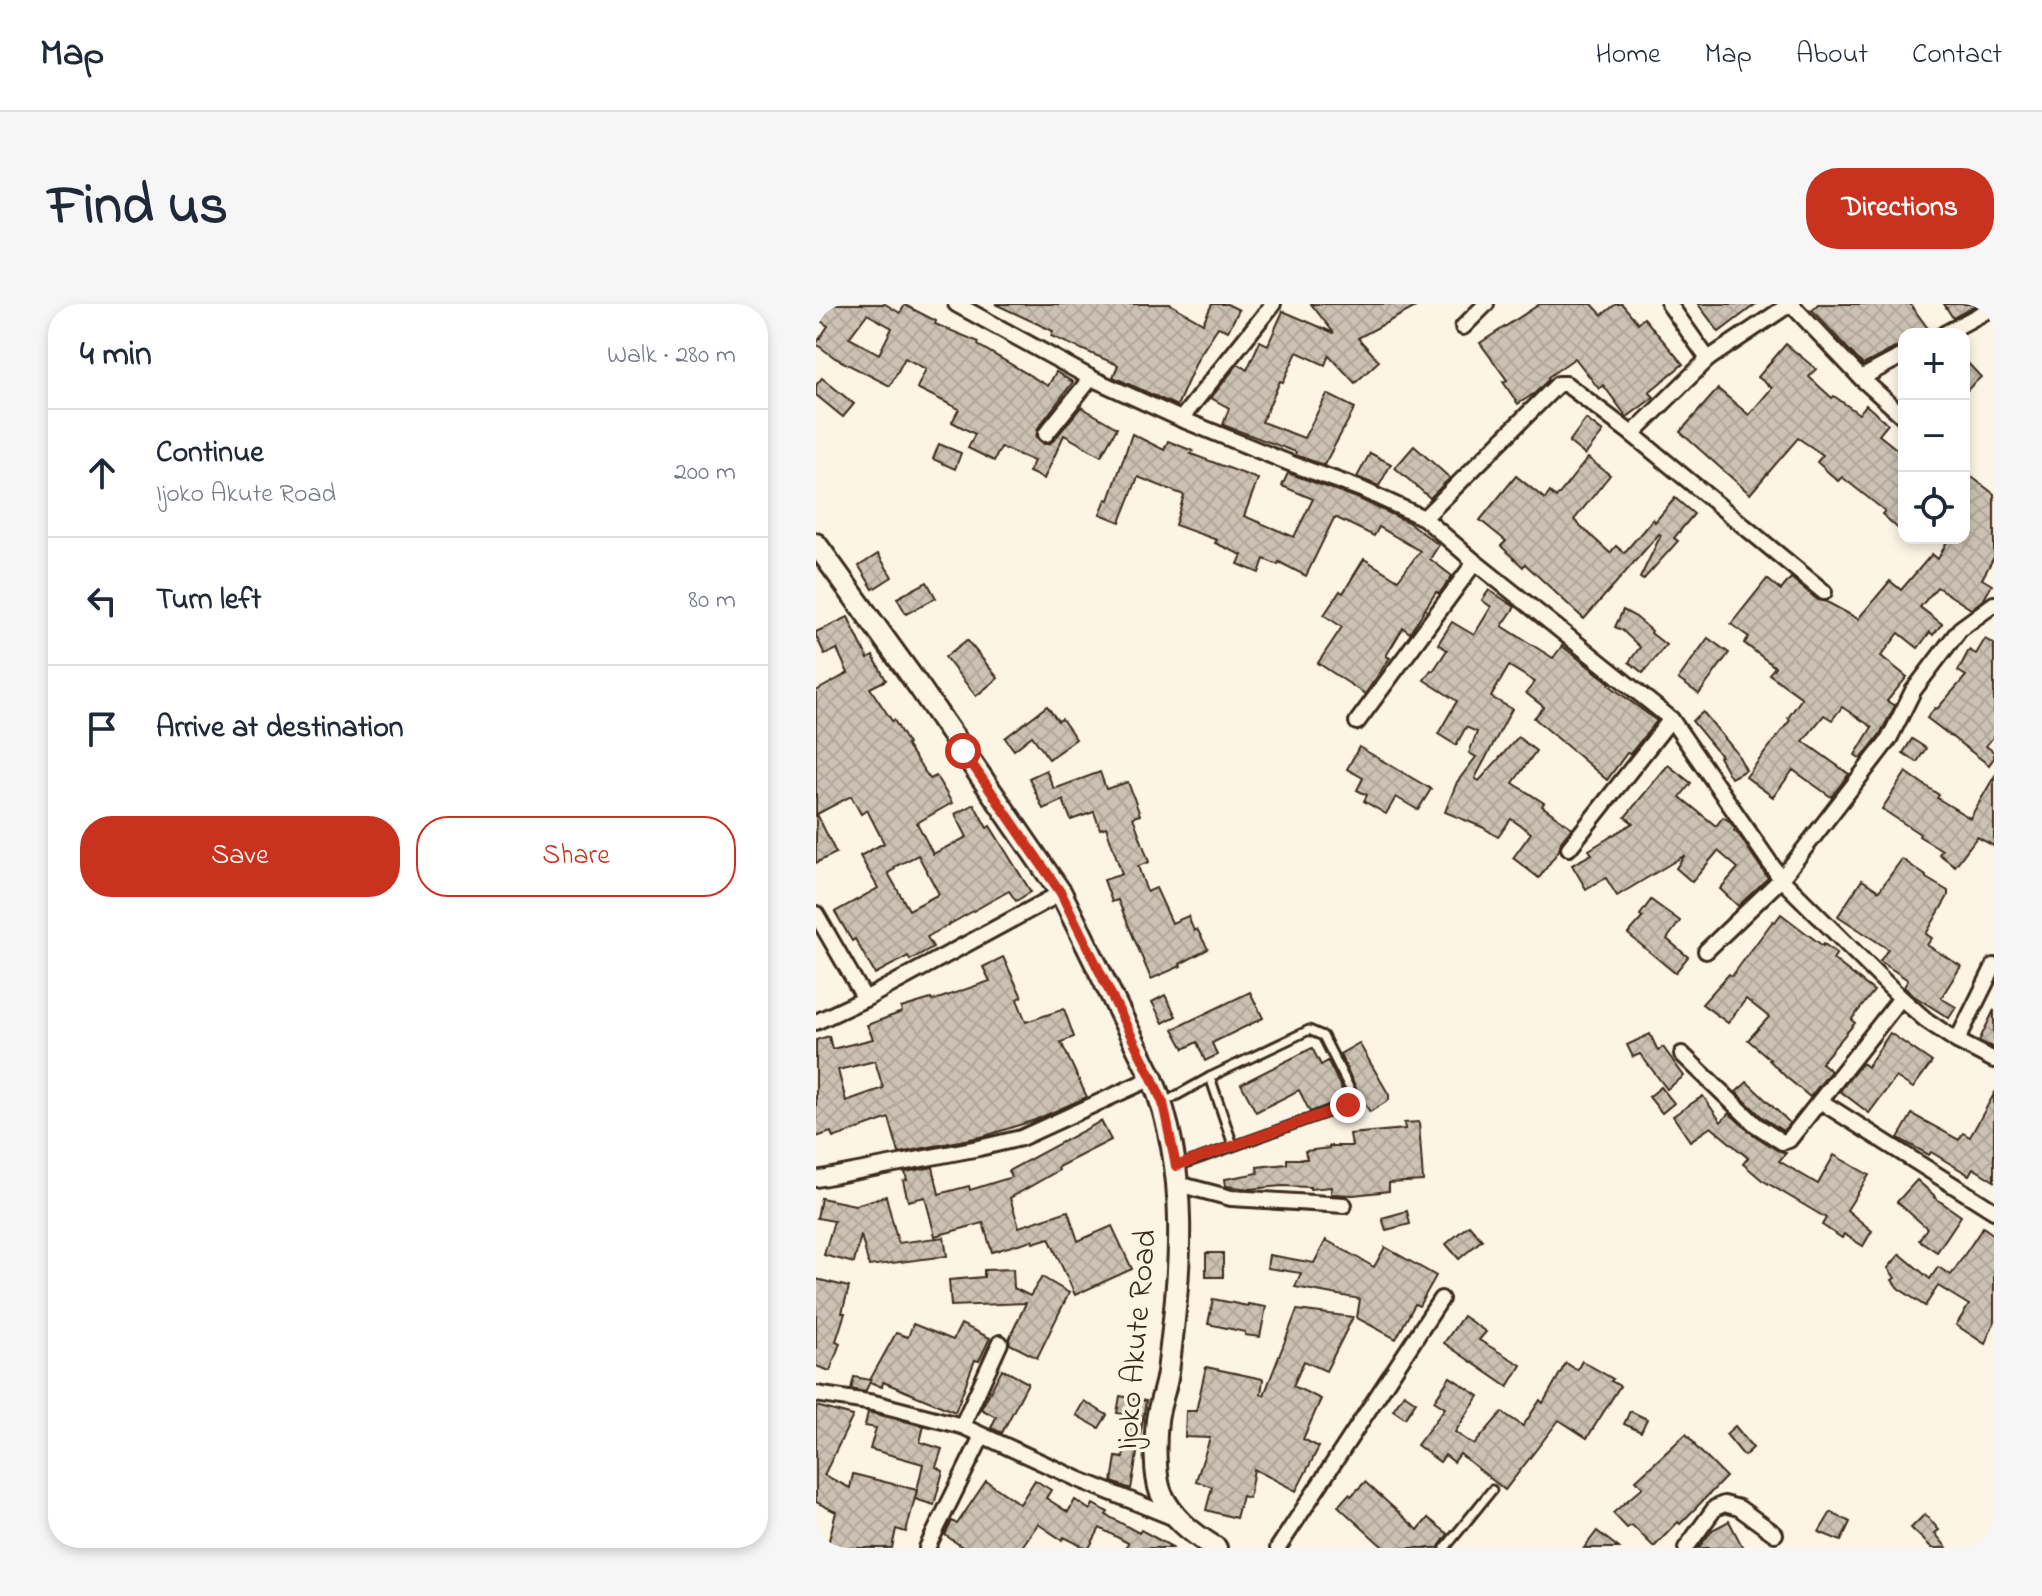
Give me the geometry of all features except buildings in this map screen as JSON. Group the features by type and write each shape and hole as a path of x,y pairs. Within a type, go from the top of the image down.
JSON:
{"main road":[{"name":"Ijoko Akute Road","path":"816,544 1061,893 1163,1103 1177,1175 1180,1244 1177,1299 1166,1382 1157,1420 1160,1491 1177,1519 1216,1548"}],"street":[{"path":"956,304 1091,378 1181,419 1361,489 1424,518 1671,719 1781,879 1926,1020 1994,1060"},
{"path":"1181,419 1273,304"},
{"path":"1463,327 1486,304"},
{"path":"1669,304 1708,359"},
{"path":"1632,434 1708,359 1791,304 1861,378 1898,412"},
{"path":"1955,328 1994,307"},
{"path":"1861,378 1898,358"},
{"path":"1046,434 1091,378"},
{"path":"1424,518 1558,384 1566,384 1632,434 1824,592"},
{"path":"1357,722 1475,562"},
{"path":"1706,951 1781,879 1889,739 1913,691 1960,629 1994,604"},
{"path":"1569,848 1671,719"},
{"path":"816,1022 865,999 1061,893"},
{"path":"816,914 865,999"},
{"path":"1957,1041 1994,966"},
{"path":"1682,1054 1756,1125 1782,1142 1789,1140 1901,998"},
{"path":"816,1179 1021,1138 1152,1078"},
{"path":"1820,1101 1994,1211"},
{"path":"1177,1175 1231,1198 1344,1205"},
{"path":"1278,1548 1441,1299"},
{"path":"962,1426 1000,1343"},
{"path":"816,1394 874,1403 962,1426 1080,1480 1177,1519"},
{"path":"927,1548 982,1436"},
{"path":"1686,1548 1715,1508 1724,1504 1739,1508 1775,1534"}],"lane":[{"path":"1163,1103 1309,1030 1323,1036 1353,1095 1348,1105 1233,1145 1177,1175"},
{"path":"1210,1077 1233,1145"},
{"path":"1445,1548 1492,1490"}],"route":[{"path":"963,751 1061,893 1163,1103 1176,1166 1348,1105"}]}
